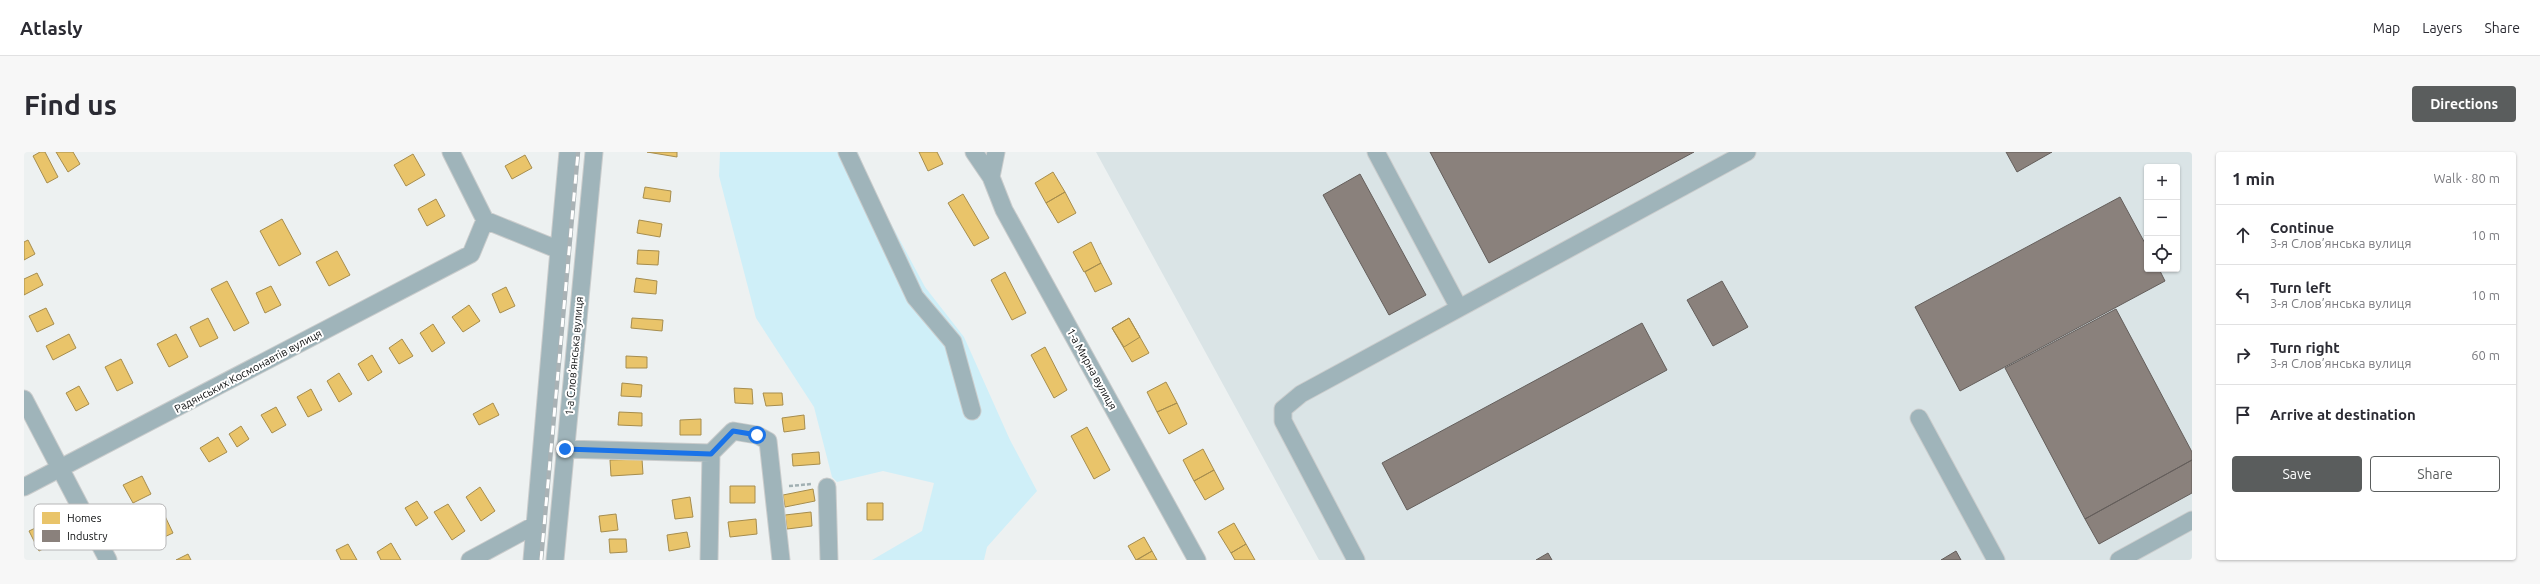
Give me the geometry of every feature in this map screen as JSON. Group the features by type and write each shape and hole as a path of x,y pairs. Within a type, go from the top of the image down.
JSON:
{"street":[{"path":"451,152 485,220 559,250"},
{"path":"532,560 568,152"},
{"name":"1-а Слов’янська вулиця","path":"555,560 594,152"},
{"path":"847,152 915,297 954,342 972,411"},
{"name":"1-а Мирна вулиця","path":"974,152 991,177 1004,210 1197,560"},
{"path":"991,177 996,152"},
{"path":"1376,152 1459,308"},
{"path":"1356,560 1283,421 1284,409 1301,394 1747,152"},
{"name":"Радянських Космонавтів вулиця","path":"24,487 471,254 485,220"},
{"path":"24,399 79,504"},
{"path":"1919,418 1996,560"},
{"path":"709,560 711,454 733,431 757,435 768,441 781,560"},
{"path":"565,449 711,454"},
{"path":"827,487 829,560"},
{"path":"2120,560 2192,520"},
{"path":"470,560 536,525"},
{"path":"103,550 108,560"}],"shaded area":[{"path":"720,152 858,152 872,188 925,287 964,337 1010,440 1037,491 987,547 984,560 872,560 922,531 934,483 883,471 837,482 832,477 814,407 756,318 719,176"},
{"path":"1096,152 2192,152 2192,560 1319,560"}],"building: Homes":[{"path":"40,152 45,152 58,177 47,183 33,156"},
{"path":"56,152 73,152 80,164 68,172"},
{"path":"647,152 677,152 677,157"},
{"path":"919,152 937,152 943,164 928,171"},
{"path":"413,154 425,175 406,186 394,165"},
{"path":"525,155 532,168 512,179 505,166"},
{"path":"1053,172 1065,192 1046,203 1035,183"},
{"path":"645,187 671,191 670,202 643,198"},
{"path":"1065,192 1076,213 1058,223 1046,203"},
{"path":"963,194 989,238 974,246 948,203"},
{"path":"436,199 445,216 427,226 418,209"},
{"path":"282,219 301,254 279,266 260,231"},
{"path":"639,220 662,224 660,237 637,233"},
{"path":"28,240 35,254 24,260 24,242"},
{"path":"1091,242 1101,263 1084,272 1073,252"},
{"path":"638,250 659,251 658,265 637,264"},
{"path":"337,251 350,275 329,286 316,262"},
{"path":"1101,263 1112,284 1095,292 1085,272"},
{"path":"1005,272 1026,313 1012,320 991,280"},
{"path":"37,273 43,285 24,295 24,279"},
{"path":"636,278 657,281 656,294 634,292"},
{"path":"227,281 249,323 234,331 211,289"},
{"path":"271,286 281,305 265,313 256,293"},
{"path":"506,287 515,306 500,313 492,294"},
{"path":"469,305 480,321 463,332 452,317"},
{"path":"46,308 54,324 37,332 29,316"},
{"path":"208,318 218,338 200,347 190,327"},
{"path":"632,318 663,320 662,331 631,328"},
{"path":"1129,318 1140,337 1124,347 1112,328"},
{"path":"1129,318 1149,353 1132,362 1112,328"},
{"path":"433,324 445,343 432,352 420,333"},
{"path":"69,334 76,348 53,360 46,346"},
{"path":"176,334 188,357 169,367 157,344"},
{"path":"402,339 413,356 399,364 389,348"},
{"path":"1045,347 1067,390 1054,398 1031,355"},
{"path":"372,355 382,372 368,381 358,364"},
{"path":"626,356 647,357 647,368 626,368"},
{"path":"121,359 133,383 117,391 105,367"},
{"path":"339,373 352,394 339,402 327,381"},
{"path":"1166,382 1177,403 1157,412 1147,392"},
{"path":"622,383 642,385 641,397 621,396"},
{"path":"79,386 89,404 76,411 66,393"},
{"path":"734,388 752,389 753,404 735,403"},
{"path":"311,389 322,410 308,417 297,397"},
{"path":"763,393 782,393 783,405 766,406"},
{"path":"493,403 499,415 479,425 473,414"},
{"path":"1177,403 1187,424 1169,434 1157,412"},
{"path":"276,407 286,425 272,433 261,415"},
{"path":"619,412 642,413 642,426 618,425"},
{"path":"804,415 805,429 784,432 782,418"},
{"path":"701,419 701,435 680,435 680,420"},
{"path":"241,426 249,439 237,447 229,434"},
{"path":"1087,427 1110,470 1094,479 1071,436"},
{"path":"218,437 227,452 209,462 200,448"},
{"path":"1203,449 1214,470 1194,481 1183,460"},
{"path":"819,452 820,464 793,466 792,454"},
{"path":"642,459 643,474 611,476 610,460"},
{"path":"1214,470 1224,489 1205,500 1194,481"},
{"path":"142,476 151,494 133,503 123,485"},
{"path":"730,486 755,486 755,503 730,503"},
{"path":"480,487 495,511 481,521 466,497"},
{"path":"813,489 815,501 785,507 783,495"},
{"path":"690,497 693,517 675,519 672,500"},
{"path":"417,501 428,518 416,526 405,508"},
{"path":"867,503 883,503 883,520 867,520"},
{"path":"448,504 465,531 452,540 434,512"},
{"path":"811,512 812,526 787,529 785,515"},
{"path":"616,514 618,530 601,532 599,516"},
{"path":"166,518 173,533 166,536"},
{"path":"756,519 757,534 730,537 728,522"},
{"path":"1234,523 1246,544 1231,553 1218,532"},
{"path":"34,529 34,541 29,531"},
{"path":"687,532 690,547 669,551 667,535"},
{"path":"1144,537 1152,551 1136,560 1128,546"},
{"path":"609,539 626,539 627,552 610,553"},
{"path":"391,543 401,560 381,560 377,552"},
{"path":"348,544 357,560 341,560 336,550"},
{"path":"1246,544 1255,560 1235,560 1231,553"},
{"path":"1152,551 1157,560 1137,560"},
{"path":"188,554 191,560 176,560"}],"building: Industry":[{"path":"1430,152 1694,152 1489,263"},
{"path":"2006,152 2052,152 2017,172"},
{"path":"1360,174 1426,295 1389,315 1323,195"},
{"path":"2120,197 2144,241 2144,272 2160,272 2165,281 1960,391 1915,307"},
{"path":"1722,281 1748,327 1713,346 1687,300"},
{"path":"2116,309 2192,452 2192,460 2085,519 2005,368"},
{"path":"1642,323 1667,370 1407,510 1382,463"},
{"path":"2192,460 2192,493 2099,544 2085,519"},
{"path":"1956,551 1961,560 1941,560"},
{"path":"1548,553 1552,560 1536,560"}],"railway":[{"path":"541,560 578,152"}],"route":[{"path":"565,449 711,454 733,431 757,435"}]}
